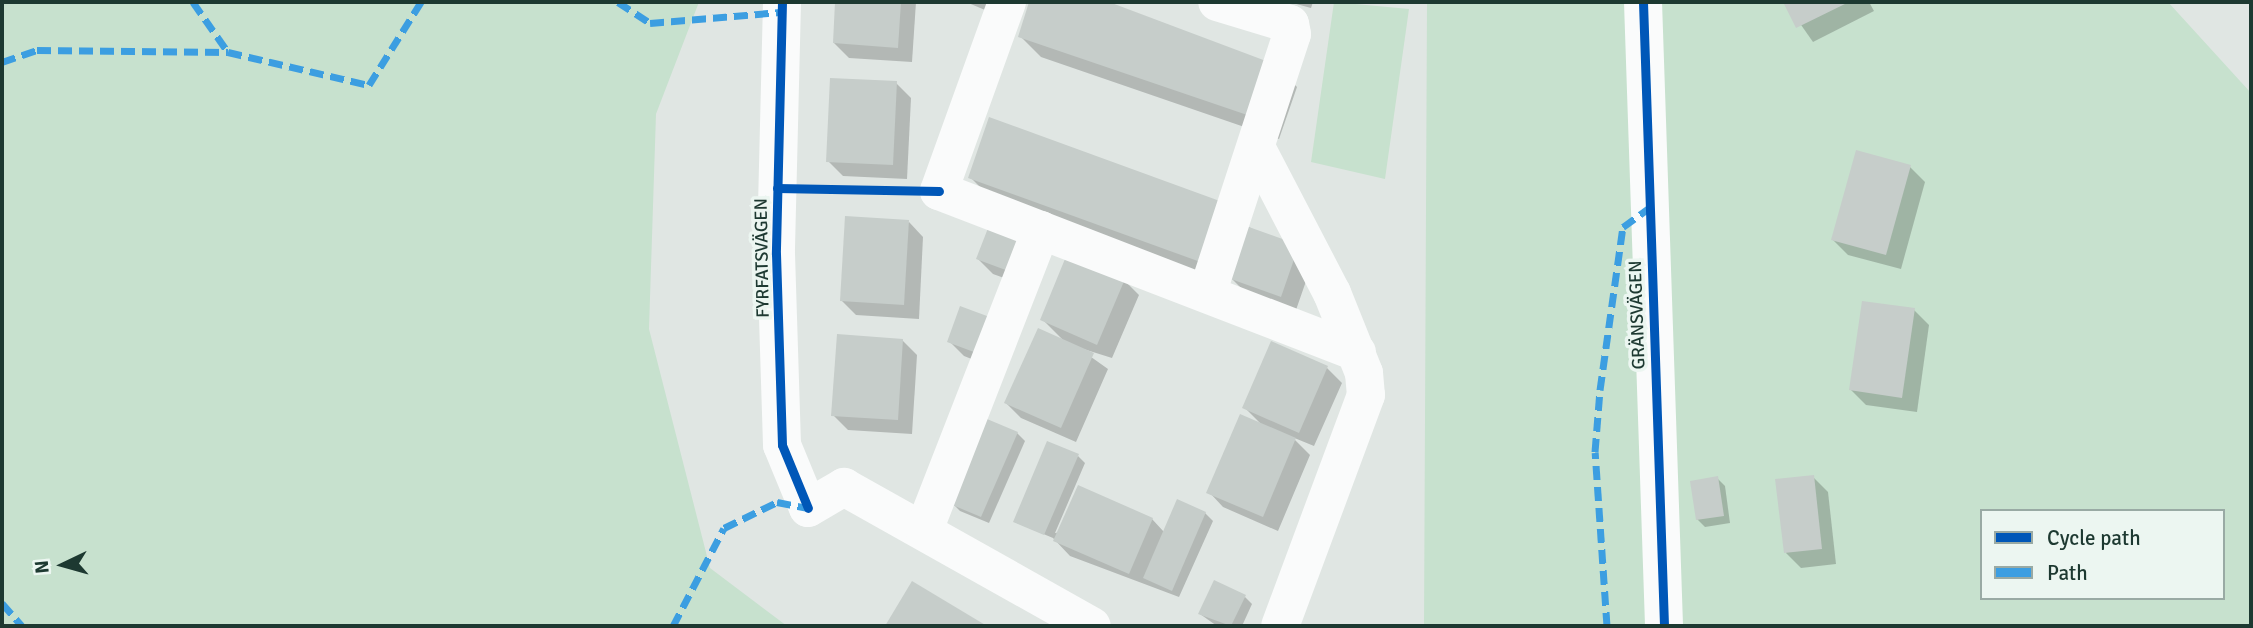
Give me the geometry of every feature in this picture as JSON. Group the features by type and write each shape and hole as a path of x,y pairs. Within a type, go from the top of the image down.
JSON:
{"street":[{"name":"FYRFATSVÄGEN","path":"782,2 776,254 782,445 808,508 844,487 924,530"},
{"path":"1007,2 939,191 1208,291 1357,352"},
{"path":"1208,291 1258,151 1290,24 1217,2"},
{"name":"GRÄNSVÄGEN","path":"1643,2 1664,626"},
{"path":"1258,151 1357,352 1366,395 1280,626"},
{"path":"1041,230 924,530 1092,626"}],"green space":[{"path":"2,2 699,2 656,114 649,329 710,568 787,626 2,626"},
{"path":"1334,2 1409,9 1385,179 1311,162"},
{"path":"1427,2 2168,2 2251,93 2251,626 1424,626"}],"building":[{"path":"835,2 901,2 898,48 833,43"},
{"path":"1029,2 1109,2 1277,65 1259,119 1018,37"},
{"path":"1783,2 1849,2 1796,28"},
{"path":"830,78 897,81 893,165 826,162"},
{"path":"989,117 1228,204 1206,264 968,178"},
{"path":"1856,150 1911,165 1886,255 1831,240"},
{"path":"845,216 909,220 904,305 840,301"},
{"path":"990,223 1025,236 1011,272 976,259"},
{"path":"1246,226 1299,245 1281,297 1228,278"},
{"path":"1067,254 1125,279 1097,345 1040,320"},
{"path":"1862,301 1915,308 1902,398 1849,390"},
{"path":"960,306 995,319 982,355 947,342"},
{"path":"1038,328 1094,353 1061,428 1004,403"},
{"path":"837,334 903,339 898,420 831,416"},
{"path":"1271,341 1328,366 1299,433 1242,408"},
{"path":"1240,414 1296,438 1263,517 1206,493"},
{"path":"987,419 1018,432 981,517 950,504"},
{"path":"1047,441 1079,454 1044,535 1013,522"},
{"path":"1814,475 1822,549 1784,553 1775,479"},
{"path":"1718,476 1724,516 1696,520 1690,481"},
{"path":"1078,485 1153,518 1129,574 1053,541"},
{"path":"1177,499 1206,512 1172,591 1143,578"},
{"path":"1214,580 1246,595 1231,626 1198,614"},
{"path":"912,581 987,626 885,626"}],"marked path":[{"path":"193,2 228,52"},
{"path":"2,62 37,50 228,52 369,85 421,2"},
{"path":"618,2 650,23 781,12"},
{"path":"1607,626 1595,452 1600,390 1623,227 1649,208"},
{"path":"673,626 724,528 777,502 808,508"},
{"path":"2,603 22,626"}],"cycle path":[{"path":"782,2 776,254 782,445 808,508"},
{"path":"1643,2 1664,626"},
{"path":"777,188 939,191"}]}
